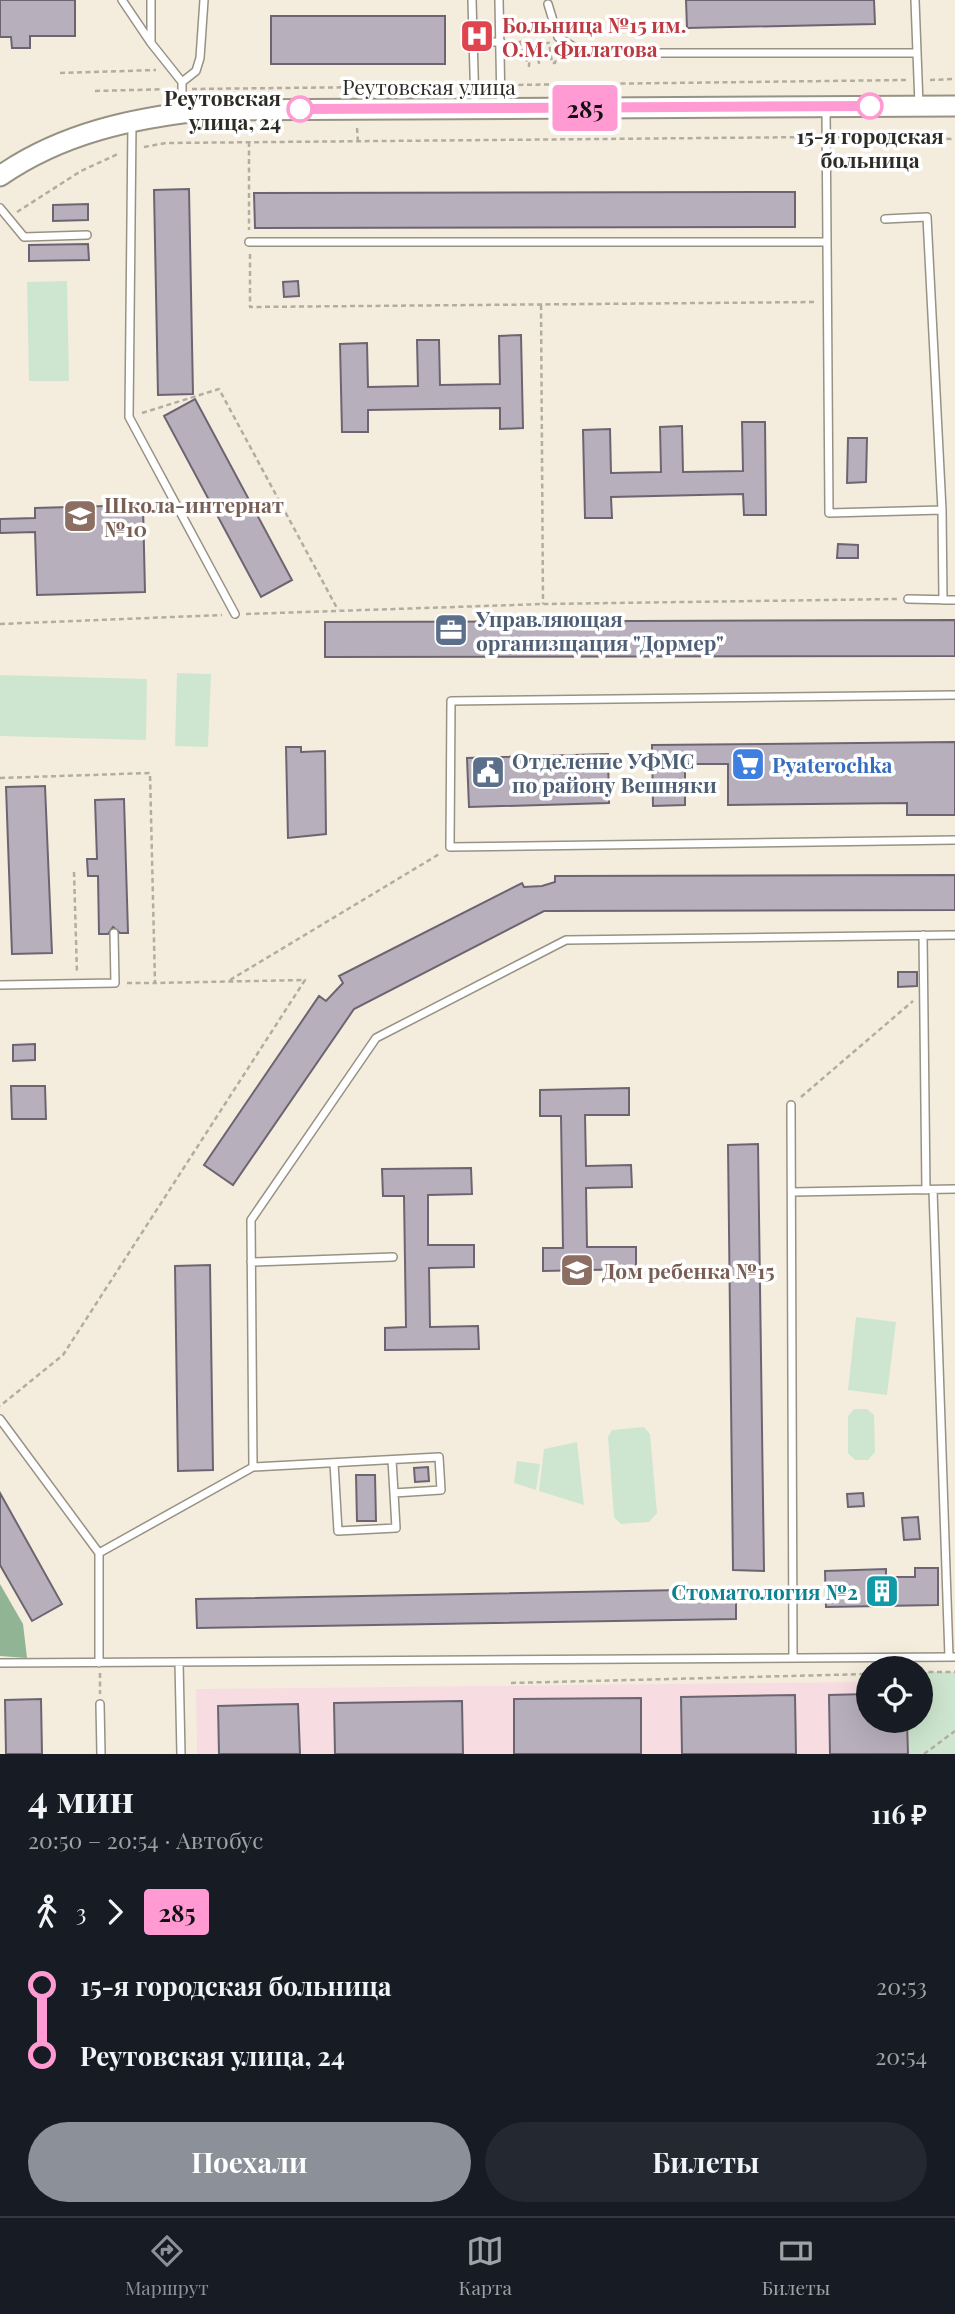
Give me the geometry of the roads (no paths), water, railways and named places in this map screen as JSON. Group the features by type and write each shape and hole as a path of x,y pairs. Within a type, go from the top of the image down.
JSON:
{"street":[{"name":"Реутовская улица","path":"0,176 61,143 132,119 206,110 955,106"}],"lane":[{"path":"122,0 181,85 182,113"},
{"path":"151,0 151,43"},
{"path":"181,85 196,71 202,42 204,0"},
{"path":"472,0 475,108"},
{"path":"499,0 501,108"},
{"path":"915,0 919,106"},
{"path":"548,4 561,41 583,53 917,53"},
{"path":"473,42 501,42"},
{"path":"826,106 829,513 943,510"},
{"path":"132,119 129,417 235,614"},
{"path":"0,208 24,237 87,235"},
{"path":"885,219 927,217 943,510 943,600"},
{"path":"249,243 827,242"},
{"path":"908,599 955,600"},
{"path":"955,695 451,701 450,847 955,840"},
{"path":"0,985 115,984 114,933"},
{"path":"0,1663 952,1657 930,1190 923,935"},
{"path":"253,1467 251,1220 376,1038 566,940 955,935"},
{"path":"791,1105 793,1658"},
{"path":"792,1192 955,1189"},
{"path":"251,1262 393,1257"},
{"path":"0,1419 99,1553 99,1663"},
{"path":"99,1553 253,1467 439,1457 441,1490 394,1493"},
{"path":"334,1463 338,1531 396,1528 392,1460"},
{"path":"179,1662 181,1754"},
{"path":"100,1704 101,1754"}],"place":[{"name":"Больница №15 им. О.М. Филатова","path":"477,36"},
{"name":"15-я городская больница","path":"870,106"},
{"name":"Реутовская улица, 24","path":"300,109"},
{"name":"Школа-интернат №10","path":"80,516"},
{"name":"Управляющая организщация \"Дормер\"","path":"451,630"},
{"name":"Pyaterochka","path":"748,764"},
{"name":"Отделение УФМС по району Вешняки","path":"488,772"},
{"name":"Дом ребенка №15","path":"577,1270"},
{"name":"Стоматология №2","path":"882,1591"}]}
